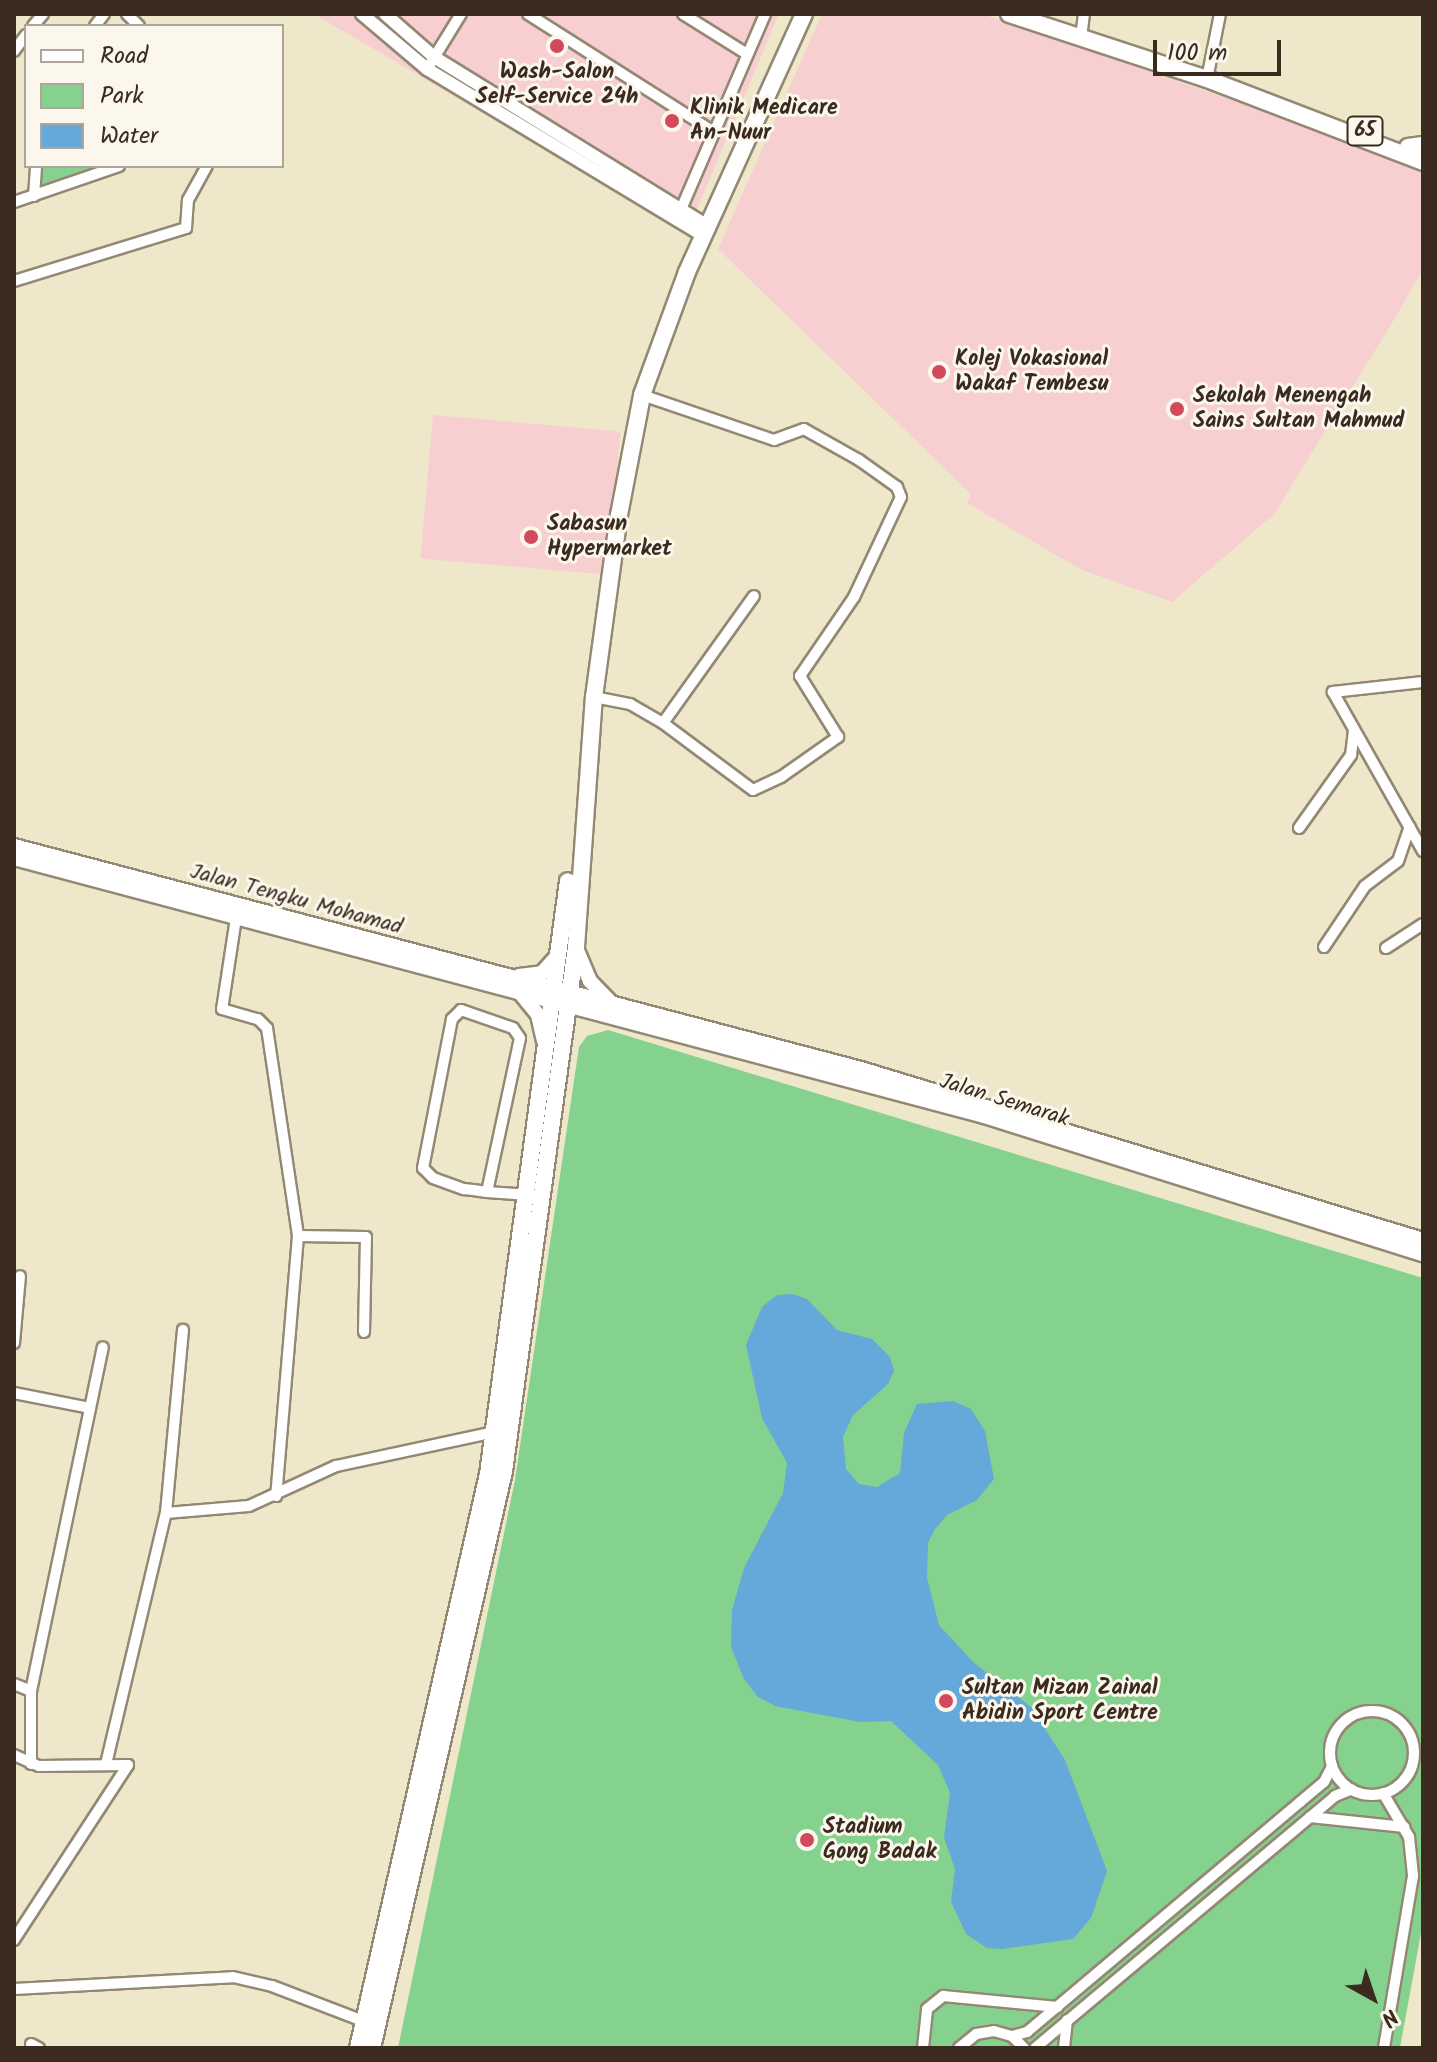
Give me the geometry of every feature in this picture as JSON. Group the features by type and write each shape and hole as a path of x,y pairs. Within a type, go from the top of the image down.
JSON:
{"main road":[{"name":"65","path":"1009,14 1083,27"},
{"name":"65","path":"1042,14 1083,27 1423,162"},
{"path":"358,2048 494,1432 536,1196 563,1038 559,954 619,515 642,395 663,330 801,18"},
{"name":"65","path":"1208,76 1418,148"},
{"path":"372,2048 504,1471 536,1196 546,1056 576,947 593,701"},
{"name":"Jalan Tengku Mohamad","path":"14,846 499,976 560,998"},
{"name":"Jalan Tengku Mohamad","path":"14,858 521,995 560,998"},
{"path":"563,1038 577,1022 607,1009 590,981 576,947"},
{"path":"499,976 537,975 559,954"},
{"path":"521,995 538,1015 546,1056"},
{"name":"Jalan Semarak","path":"560,998 890,1078 1423,1240"},
{"name":"Jalan Semarak","path":"607,1009 984,1116 1423,1254"}],"street":[{"path":"362,14 427,69 679,214"},
{"path":"385,14 434,57 706,231"},
{"path":"427,69 461,14"},
{"path":"528,14 714,132"},
{"path":"683,14 747,54"},
{"path":"679,214 765,14"},
{"path":"1208,76 1220,14"},
{"path":"34,196 36,168"},
{"path":"14,202 113,168"},
{"path":"14,281 186,228 188,200 206,168"},
{"path":"593,701 630,704 663,723 753,790 781,777 838,737 800,676 854,597 901,492 804,429 774,440 642,395"},
{"path":"663,723 754,596"},
{"path":"1423,682 1333,692 1423,851"},
{"path":"1299,828 1351,755 1354,728"},
{"path":"1324,947 1365,886 1398,861 1410,827"},
{"path":"236,918 222,1009 258,1019 267,1028 298,1236 276,1496"},
{"path":"1386,948 1423,924"},
{"path":"487,1192 520,1038 513,1028 461,1010 452,1019 422,1163 433,1178 487,1192 536,1196"},
{"path":"298,1236 366,1237 364,1332"},
{"path":"14,1343 20,1276"},
{"path":"106,1764 166,1513 183,1330"},
{"path":"31,1764 31,1691 103,1347"},
{"path":"14,1393 90,1408"},
{"path":"166,1513 249,1506 336,1466 494,1432"},
{"path":"14,1684 31,1691"},
{"path":"959,2048 985,2032 1012,2036 1027,2032 1324,1782 1332,1766 1333,1736 1346,1720 1366,1711 1400,1721 1418,1746 1410,1769 1383,1793 1352,1789 1310,1817 1035,2048"},
{"path":"14,1755 31,1764 125,1762 128,1768 14,1940"},
{"path":"1332,1766 1352,1789"},
{"path":"1410,1769 1423,1771"},
{"path":"1383,1793 1404,1827 1413,1876 1384,2048"},
{"path":"1310,1817 1404,1827"},
{"path":"14,1989 233,1977 272,1986 363,2021"},
{"path":"923,2048 927,2009 943,1996 1057,2007"},
{"path":"1064,2048 1067,2020"},
{"path":"1012,2036 1024,2048"}],"shaded area":[{"path":"314,14 779,14 687,233"},
{"path":"822,14 982,14 1273,114 1423,173 1423,269 1392,323 1274,514 1172,602 1080,569 967,503 971,494 718,249"},
{"path":"433,415 620,431 608,575 420,558"}],"green space":[{"path":"39,168 99,168 36,195"},
{"name":"Sultan Mizan Zainal Abidin Sport Centre","path":"608,1030 1423,1278 1423,1922 1400,2048 398,2048 515,1480 579,1047 587,1036"}],"water":[{"path":"792,1294 807,1299 837,1330 872,1339 890,1357 894,1371 888,1384 853,1415 843,1437 846,1469 859,1484 877,1487 900,1473 904,1433 917,1404 953,1401 971,1409 985,1431 994,1479 977,1500 947,1515 935,1529 928,1543 927,1578 939,1625 973,1662 1031,1707 1065,1760 1107,1871 1091,1918 1073,1939 1002,1949 987,1948 966,1934 951,1902 955,1869 944,1838 950,1793 938,1765 891,1721 860,1722 775,1706 758,1697 744,1679 731,1647 732,1610 744,1568 783,1493 787,1463 762,1418 746,1345 762,1307 777,1295"}],"place":[{"name":"Wash-Salon Self-Service 24h","path":"557,46"},
{"name":"Klinik Medicare An-Nuur","path":"672,121"},
{"name":"Kolej Vokasional Wakaf Tembesu","path":"939,372"},
{"name":"Sekolah Menengah Sains Sultan Mahmud","path":"1177,409"},
{"name":"Sabasun Hypermarket","path":"531,537"},
{"name":"Sultan Mizan Zainal Abidin Sport Centre","path":"946,1701"},
{"name":"Stadium Gong Badak","path":"807,1840"}]}
